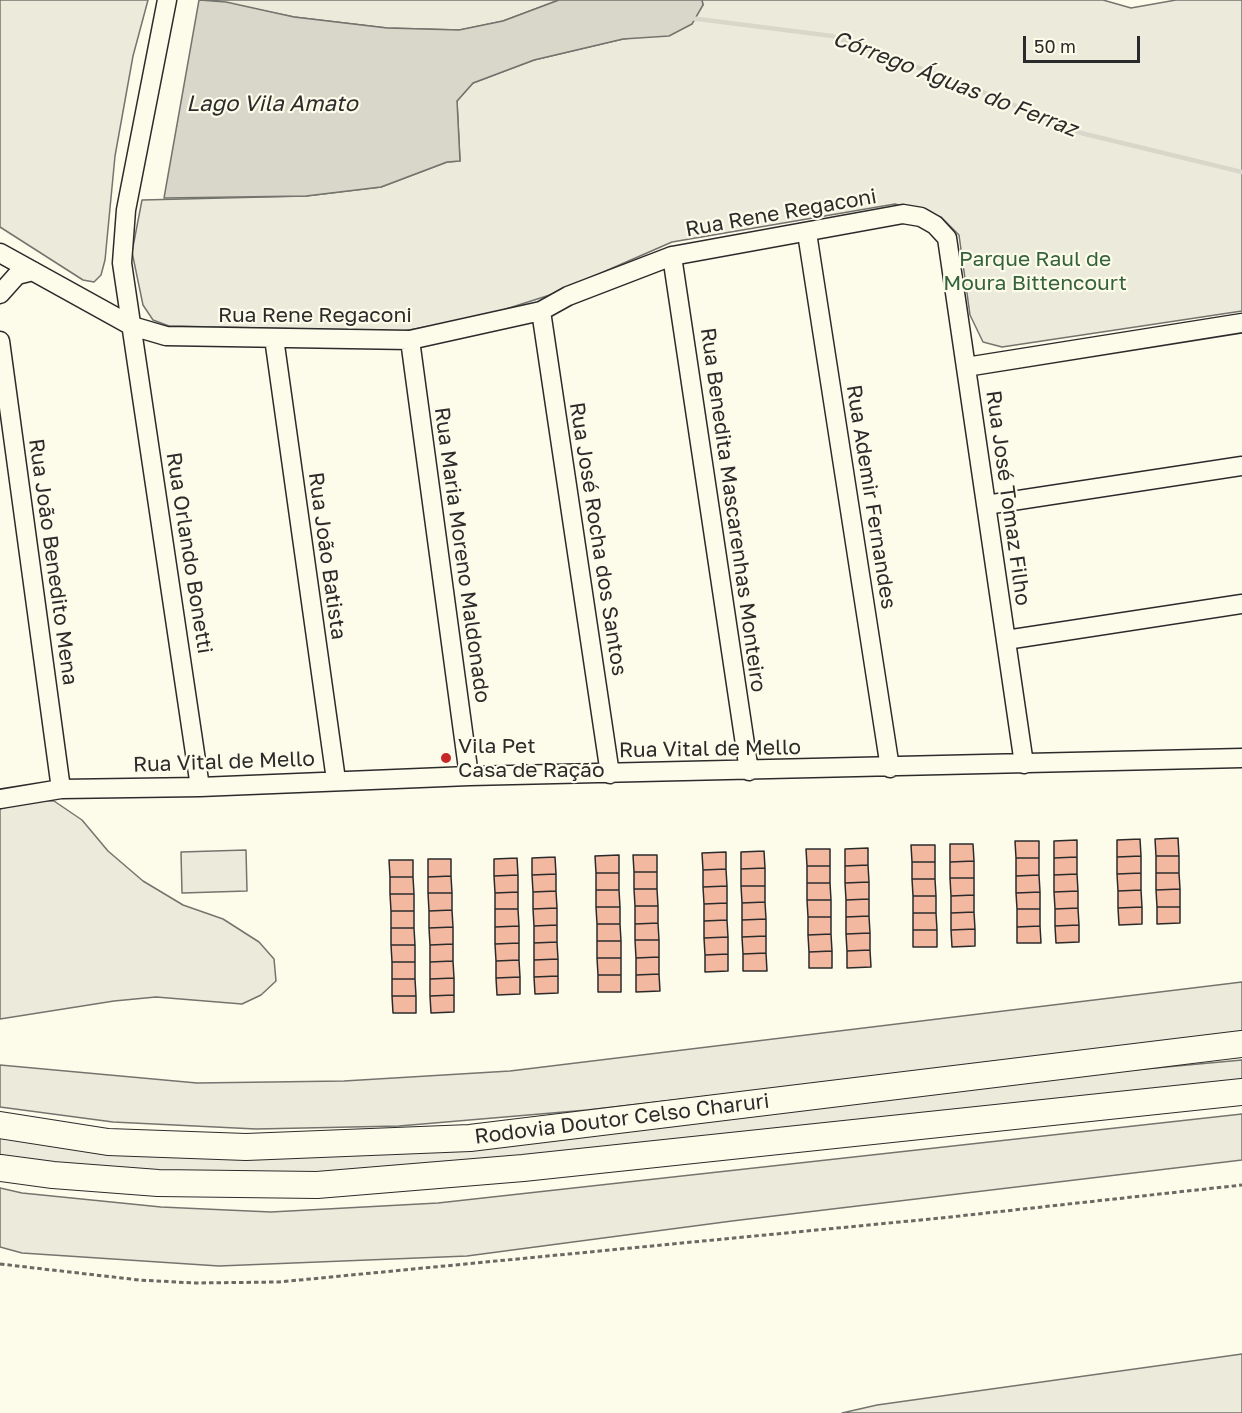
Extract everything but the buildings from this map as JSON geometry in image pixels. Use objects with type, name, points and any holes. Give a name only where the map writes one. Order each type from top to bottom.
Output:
[{"type":"highway","name":"Rodovia Doutor Celso Charuri","points":[[0,1125],[108,1143],[246,1147],[470,1138],[1242,1044]]},
{"type":"highway","name":"Rodovia Doutor Celso Charuri","points":[[0,1168],[53,1175],[158,1183],[317,1185],[535,1167],[1242,1092]]},
{"type":"street","name":"Rua Orlando Bonetti","points":[[167,0],[126,210],[122,263],[200,788]]},
{"type":"street","name":"Rua Rene Regaconi","points":[[0,253],[132,326],[166,336],[410,340],[541,311],[568,296],[672,256],[903,214],[921,217],[934,225],[947,238]]},
{"type":"street","name":"Rua Ademir Fernandes","points":[[807,233],[890,768]]},
{"type":"street","name":"Rua José Tomaz Filho","points":[[947,238],[1024,764]]},
{"type":"street","name":"Rua Benedita Mascarenhas Monteiro","points":[[672,256],[749,771]]},
{"type":"street","points":[[0,294],[17,276],[33,271]]},
{"type":"street","name":"Rua José Rocha dos Santos","points":[[541,311],[610,774]]},
{"type":"street","points":[[966,367],[1242,323]]},
{"type":"street","name":"Rua João Batista","points":[[274,338],[336,780]]},
{"type":"street","name":"Rua Maria Moreno Maldonado","points":[[410,340],[469,776]]},
{"type":"street","name":"Rua João Benedito Mena","points":[[0,341],[61,789]]},
{"type":"street","points":[[986,505],[1242,466]]},
{"type":"street","points":[[1006,640],[1242,604]]},
{"type":"street","name":"Rua Vital de Mello","points":[[0,799],[61,789],[200,788],[336,780],[1242,759]]},
{"type":"path","points":[[0,1264],[139,1280],[194,1283],[279,1282],[894,1223],[1242,1185]]},
{"type":"green space","points":[[0,0],[148,0],[133,56],[115,156],[105,260],[101,275],[94,282],[83,280],[0,227]]},
{"type":"green space","points":[[211,0],[559,0],[503,21],[460,30],[387,28],[294,17]]},
{"type":"green space","name":"Parque Raul de Moura Bittencourt","points":[[702,0],[1103,0],[1131,8],[1176,0],[1242,0],[1242,311],[1002,347],[983,342],[970,315],[959,235],[941,217],[895,204],[672,242],[553,294],[484,316],[404,331],[169,326],[153,320],[143,305],[132,252],[142,200],[306,196],[381,187],[447,162],[460,161],[457,101],[473,83],[534,60],[645,36],[703,5]]},
{"type":"green space","points":[[32,800],[54,801],[82,820],[108,851],[143,881],[183,905],[223,919],[259,942],[274,959],[276,981],[261,995],[242,1004],[156,997],[114,1001],[0,1019],[0,809]]},
{"type":"green space","points":[[246,850],[247,891],[182,893],[181,852]]},
{"type":"green space","points":[[1242,982],[1242,1035],[587,1110],[399,1126],[256,1129],[113,1122],[0,1107],[0,1065],[197,1083],[344,1081],[510,1071]]},
{"type":"green space","points":[[1242,1060],[1242,1081],[481,1161],[280,1175],[73,1168],[0,1155],[0,1135],[201,1156]]},
{"type":"green space","points":[[1242,1114],[1242,1160],[732,1221],[467,1256],[219,1266],[22,1253],[0,1247],[0,1188],[22,1193],[161,1207],[271,1212],[438,1203]]},
{"type":"green space","points":[[1242,1354],[1242,1413],[842,1413],[877,1405]]},
{"type":"water","name":"Lago Vila Amato","points":[[199,0],[226,2],[294,17],[387,28],[459,30],[503,21],[559,0],[702,0],[703,5],[692,24],[669,36],[623,39],[534,60],[473,83],[457,101],[460,161],[447,162],[381,187],[306,196],[164,198]]},
{"type":"waterway","name":"Córrego Águas do Ferraz","points":[[690,18],[832,36],[966,85],[1081,133],[1242,172]]},
{"type":"place","name":"Vila Pet Casa de Ração","points":[[446,758]]}]
